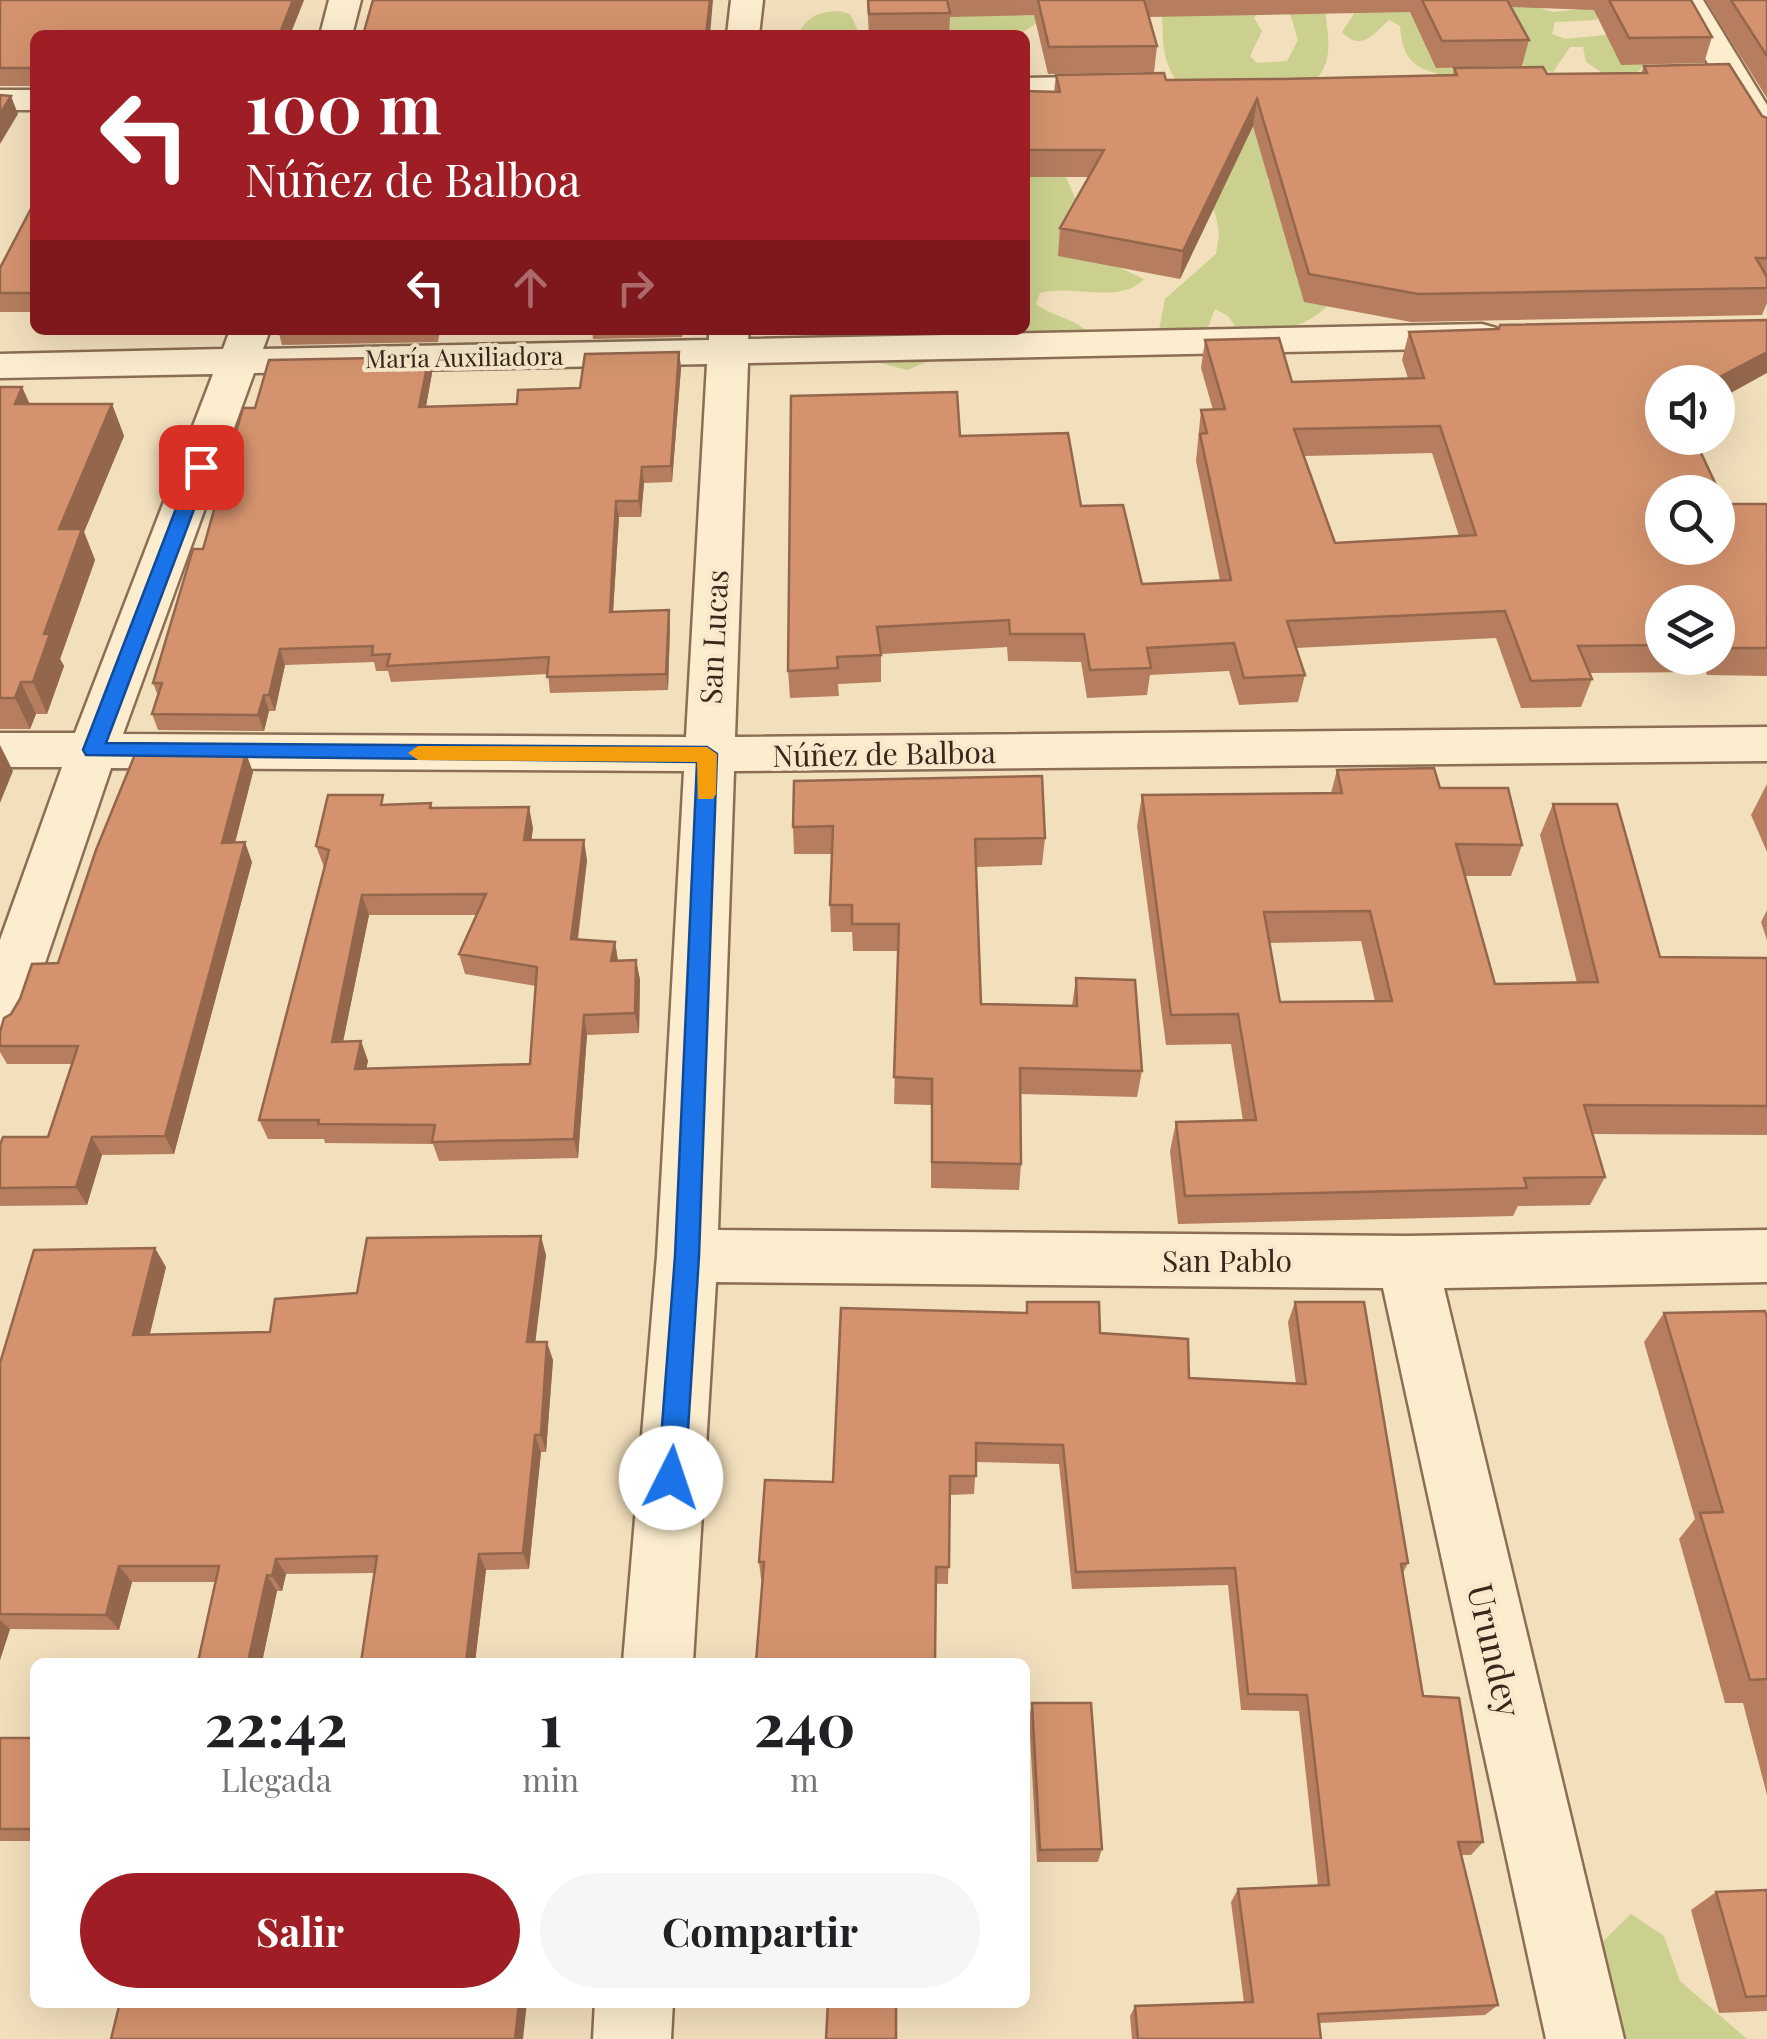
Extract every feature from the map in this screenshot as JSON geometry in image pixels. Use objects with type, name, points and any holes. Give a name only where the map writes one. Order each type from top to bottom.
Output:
[{"type":"street","points":[[337,30],[345,0]]},
{"type":"street","points":[[743,30],[746,0]]},
{"type":"street","points":[[1687,0],[1767,134]]},
{"type":"street","points":[[1691,77],[1767,64]]},
{"type":"street","points":[[1030,88],[1162,86]]},
{"type":"street","points":[[0,100],[30,100]]},
{"type":"street","name":"María Auxiliadora","points":[[0,366],[246,345],[1528,335]]},
{"type":"street","name":"San Lucas","points":[[658,1658],[687,1256],[707,754],[729,340]]},
{"type":"street","points":[[0,1016],[93,750],[246,345]]},
{"type":"street","name":"Núñez de Balboa","points":[[0,750],[707,754],[1767,744]]},
{"type":"street","name":"San Pablo","points":[[687,1256],[1408,1262],[1767,1256]]},
{"type":"street","name":"Urundey","points":[[1408,1262],[1585,2039]]},
{"type":"street","points":[[632,2039],[634,2008]]},
{"type":"green space","points":[[1193,0],[1259,12],[1254,18],[1262,31],[1250,56],[1257,63],[1287,61],[1298,40],[1289,10],[1324,1],[1328,56],[1311,83],[1183,90],[1166,59],[1161,5],[1037,23],[1026,30],[900,30],[914,6]]},
{"type":"green space","points":[[1363,0],[1402,0],[1487,66],[1484,79],[1441,81],[1436,73],[1413,62],[1400,26],[1389,20],[1367,39],[1349,38],[1342,32]]},
{"type":"green space","points":[[1665,0],[1598,14],[1597,20],[1555,22],[1552,34],[1565,39],[1624,33],[1689,63],[1647,64],[1634,75],[1607,76],[1586,62],[1583,47],[1570,47],[1553,72],[1523,67],[1522,59],[1472,9],[1529,5],[1553,12]]},
{"type":"green space","points":[[825,12],[850,14],[858,30],[801,30],[814,16]]},
{"type":"green space","points":[[1264,115],[1268,182],[1278,190],[1332,301],[1311,319],[1275,330],[1235,326],[1228,316],[1215,309],[1204,338],[1196,348],[1183,354],[1157,340],[1165,299],[1216,254],[1219,234],[1216,216],[1196,168]]},
{"type":"green space","points":[[1030,124],[1061,165],[1079,207],[1116,266],[1144,279],[1122,291],[1040,293],[1036,304],[1086,331],[1079,340],[951,352],[907,370],[874,361],[853,344],[853,335],[1030,335]]},
{"type":"green space","points":[[1631,1914],[1664,1936],[1680,1981],[1747,2039],[1607,2039],[1593,1951]]},
{"type":"building","points":[[0,0],[293,0],[281,30],[30,30],[30,69],[0,68]]},
{"type":"building","points":[[373,0],[710,0],[707,30],[364,30]]},
{"type":"building","points":[[868,0],[947,0],[950,13],[869,14]]},
{"type":"building","points":[[1038,0],[1144,0],[1157,46],[1049,47]]},
{"type":"building","points":[[1422,0],[1507,0],[1529,40],[1442,41]]},
{"type":"building","points":[[1609,0],[1691,0],[1712,37],[1629,38]]},
{"type":"building","points":[[1731,0],[1767,0],[1767,56]]},
{"type":"building","points":[[1729,64],[1767,118],[1767,258],[1756,258],[1767,277],[1767,288],[1418,294],[1309,274],[1257,99],[1183,251],[1060,228],[1104,150],[1030,150],[1030,91],[1060,92],[1056,75],[1164,73],[1166,80],[1283,79],[1457,75],[1454,68],[1543,67],[1547,74],[1647,73],[1644,66]]},
{"type":"building","points":[[0,95],[11,96],[0,114]]},
{"type":"building","points":[[30,211],[30,293],[0,293],[0,268]]},
{"type":"building","points":[[1767,320],[1767,352],[1735,369],[1735,365],[1645,365],[1645,455],[1702,455],[1711,475],[1645,475],[1645,565],[1735,565],[1735,504],[1767,504],[1767,648],[1735,648],[1735,585],[1645,585],[1645,645],[1578,646],[1592,679],[1531,681],[1505,611],[1287,621],[1305,675],[1244,678],[1234,643],[1147,648],[1151,668],[1090,670],[1084,634],[1010,634],[1009,620],[877,627],[881,655],[837,657],[838,668],[788,671],[791,396],[957,392],[960,436],[1068,433],[1081,506],[1123,505],[1142,584],[1231,580],[1200,434],[1207,433],[1201,410],[1225,409],[1205,340],[1279,338],[1292,382],[1424,378],[1409,332],[1499,329],[1500,325]],"holes":[[[1440,426],[1476,535],[1335,543],[1294,429]]]},
{"type":"building","points":[[679,352],[671,466],[642,467],[639,501],[616,501],[610,612],[669,610],[666,674],[547,677],[549,657],[387,666],[390,654],[372,655],[373,646],[280,649],[269,695],[264,695],[258,715],[152,714],[162,683],[153,683],[193,549],[203,549],[243,408],[255,408],[269,360],[429,357],[419,407],[517,404],[518,390],[580,388],[585,354]]},
{"type":"building","points":[[0,387],[22,387],[15,404],[112,404],[59,529],[82,529],[44,634],[50,634],[33,682],[21,682],[15,698],[0,698]]},
{"type":"building","points":[[136,752],[246,753],[222,843],[245,842],[165,1136],[92,1137],[76,1187],[0,1188],[3,1137],[48,1137],[78,1046],[0,1046],[4,1018],[20,999],[32,964],[58,963],[96,850]]},
{"type":"building","points":[[1434,768],[1440,788],[1508,788],[1522,845],[1456,844],[1495,984],[1598,982],[1553,804],[1617,804],[1660,957],[1767,958],[1767,1106],[1584,1105],[1605,1177],[1524,1178],[1527,1188],[1185,1196],[1176,1122],[1256,1120],[1238,1014],[1171,1015],[1142,795],[1342,793],[1337,770]],"holes":[[[1370,911],[1392,1001],[1280,1002],[1264,912]]]},
{"type":"building","points":[[1042,776],[1045,838],[975,839],[981,1004],[1077,1006],[1076,978],[1135,980],[1142,1071],[1020,1068],[1021,1164],[932,1162],[932,1079],[894,1077],[899,924],[852,924],[852,905],[830,905],[833,826],[793,827],[794,781]]},
{"type":"building","points":[[328,795],[383,795],[381,805],[431,803],[430,808],[529,807],[524,840],[584,840],[571,939],[615,942],[611,961],[636,960],[635,1013],[584,1015],[574,1139],[432,1142],[435,1125],[259,1120],[329,850],[316,846]],"holes":[[[486,894],[459,954],[537,967],[530,1064],[355,1069],[361,1041],[332,1042],[362,895]]]},
{"type":"building","points":[[541,1236],[527,1342],[547,1342],[541,1435],[535,1435],[523,1553],[479,1554],[466,1658],[362,1658],[377,1556],[276,1559],[272,1576],[267,1575],[249,1658],[199,1658],[219,1566],[119,1566],[106,1615],[0,1614],[0,1363],[34,1250],[155,1248],[133,1335],[270,1332],[275,1299],[357,1293],[367,1238]]},
{"type":"building","points":[[1027,1302],[1099,1302],[1100,1333],[1188,1339],[1189,1378],[1306,1384],[1295,1302],[1364,1302],[1408,1563],[1401,1564],[1423,1696],[1459,1698],[1483,1842],[1458,1842],[1498,2005],[1318,2014],[1321,2039],[1138,2039],[1135,2006],[1253,2002],[1238,1889],[1329,1885],[1307,1695],[1248,1694],[1235,1568],[1076,1572],[1063,1445],[976,1443],[976,1476],[950,1476],[949,1567],[936,1567],[935,1658],[756,1658],[765,1480],[833,1482],[841,1308],[1027,1313]]},
{"type":"building","points":[[1765,1311],[1767,1679],[1750,1680],[1700,1513],[1723,1512],[1664,1313]]},
{"type":"building","points":[[1032,1703],[1091,1703],[1102,1849],[1040,1850]]},
{"type":"building","points":[[0,1738],[30,1738],[30,1829],[0,1829]]},
{"type":"building","points":[[1767,1890],[1767,1996],[1746,1997],[1716,1892]]},
{"type":"building","points":[[119,2008],[518,2008],[515,2039],[111,2039]]},
{"type":"building","points":[[828,2008],[896,2008],[896,2039],[826,2039]]},
{"type":"slow traffic","points":[[418,753],[707,754],[705,794]]},
{"type":"route","points":[[201,467],[93,750],[707,754],[687,1256],[671,1478]]}]
